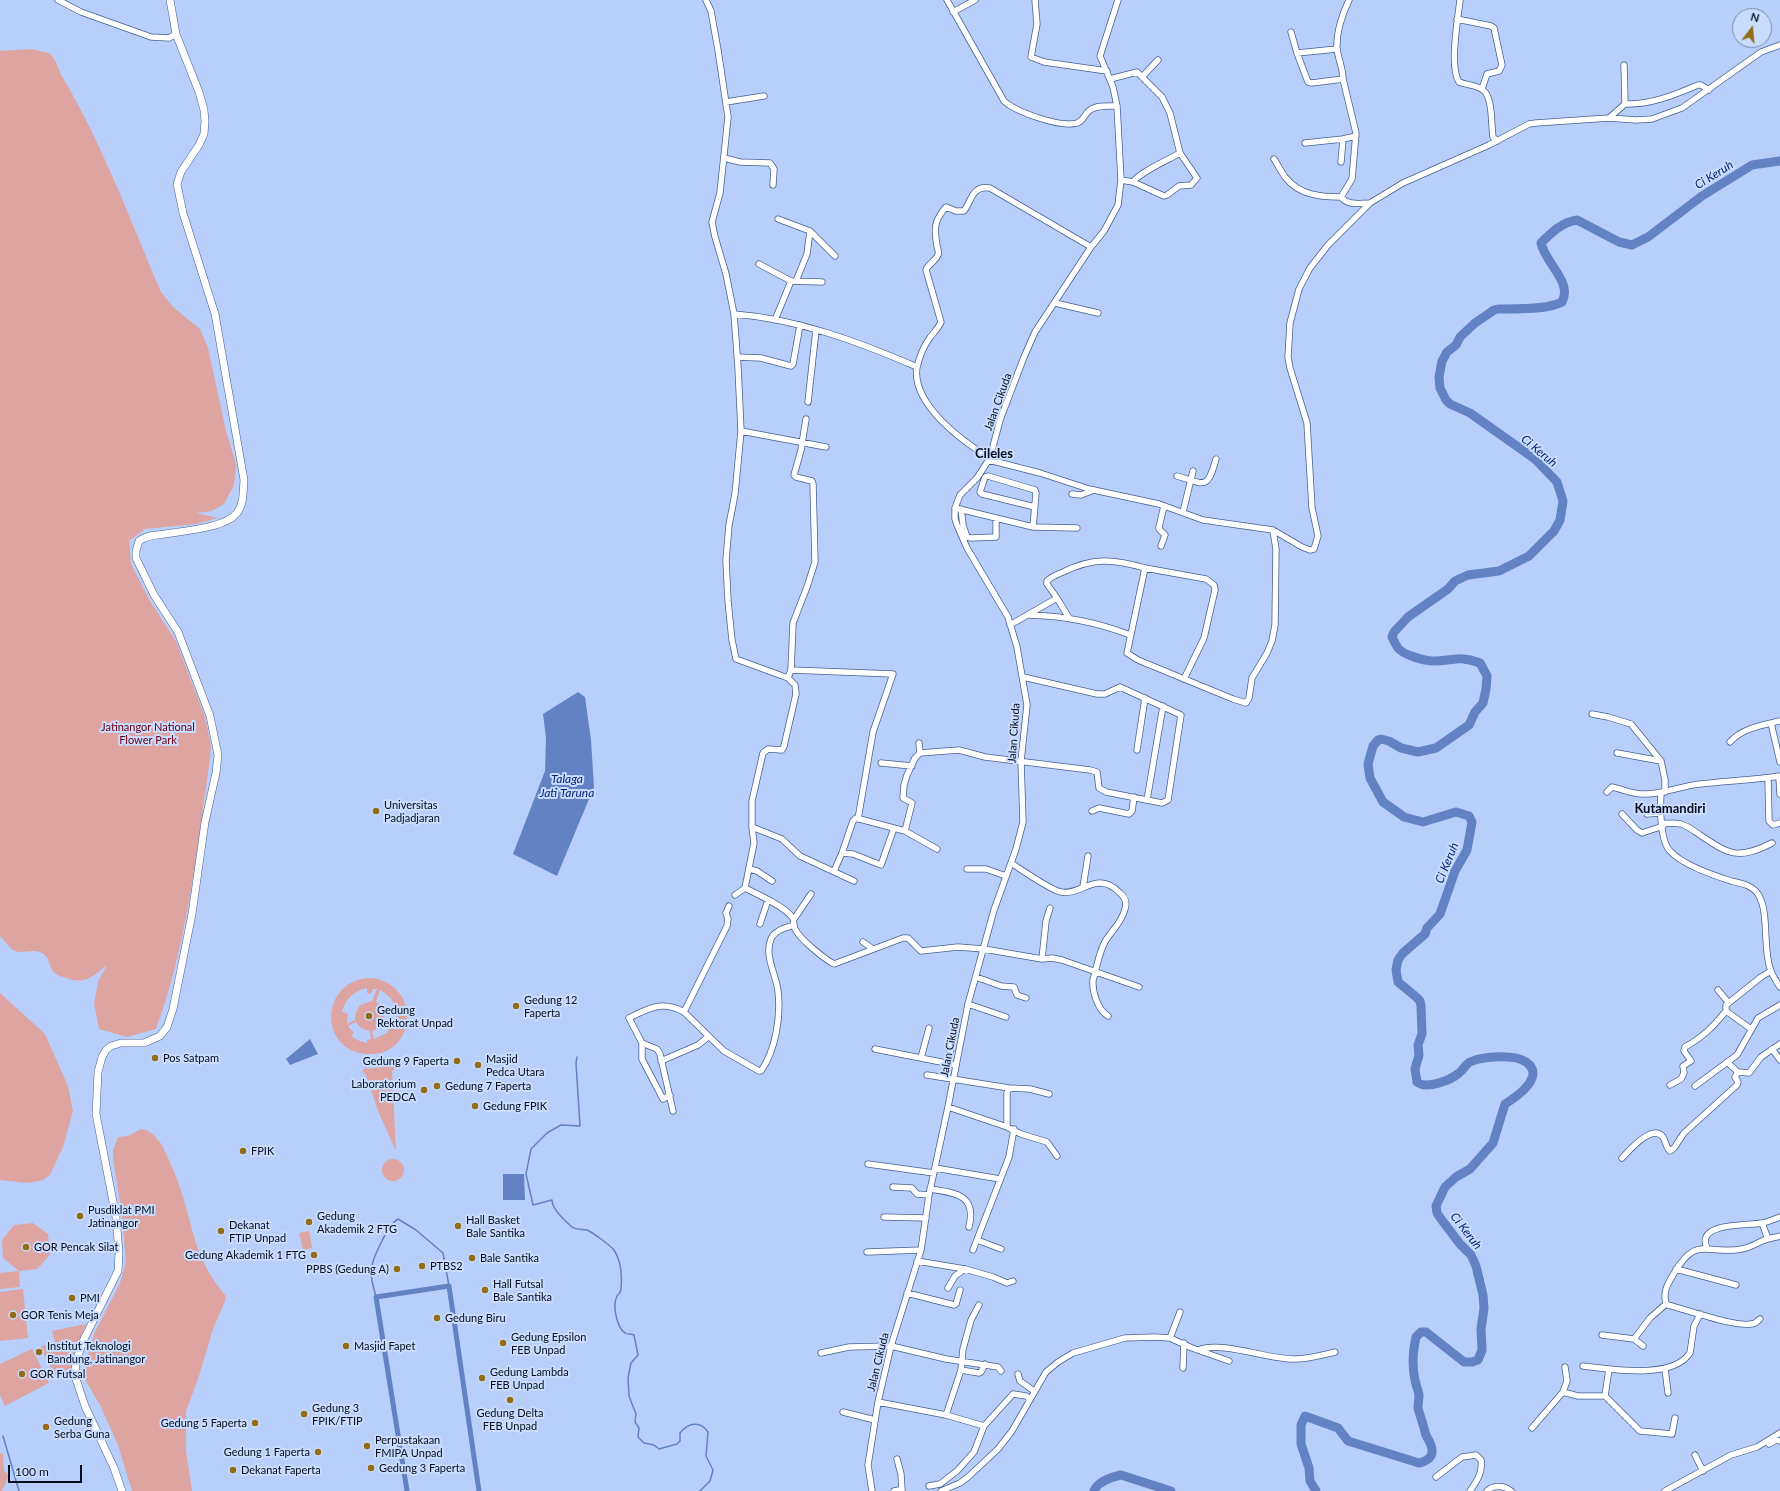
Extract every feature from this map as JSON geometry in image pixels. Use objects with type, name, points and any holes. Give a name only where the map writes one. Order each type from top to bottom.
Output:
[{"type":"main road","points":[[122,1491],[114,1468],[85,1406],[75,1376],[76,1361],[84,1339],[118,1271],[120,1253],[116,1217],[96,1114],[98,1072],[102,1057],[106,1050],[111,1046],[121,1043],[144,1043],[160,1036],[167,1027],[173,1009],[192,914],[205,822],[216,774],[218,755],[210,716],[178,632],[154,595],[136,558],[136,551],[139,541],[150,535],[196,530],[214,525],[233,517],[242,505],[244,480],[215,314],[183,213],[177,184],[181,172],[199,145],[204,134],[205,121],[204,110],[199,92],[176,34],[170,0]]},
{"type":"street","points":[[58,0],[81,12],[151,37],[169,38],[176,34]]},
{"type":"street","points":[[706,0],[711,11],[728,117],[720,193],[713,217],[712,228],[726,274],[734,314],[741,431],[735,494],[726,560],[732,640],[736,659],[788,678],[795,685],[796,694],[786,740],[782,750],[768,749],[763,753],[752,801],[752,827],[754,843],[750,869],[745,888],[735,895]]},
{"type":"street","points":[[947,0],[1004,101],[1010,106],[1042,118],[1064,124],[1076,124],[1082,120],[1088,111],[1094,108],[1117,106]]},
{"type":"street","points":[[953,12],[975,0]]},
{"type":"street","points":[[1035,0],[1037,24],[1032,57],[1044,62],[1107,72]]},
{"type":"street","name":"Jalan Cikuda","points":[[872,1491],[868,1465],[878,1402],[891,1346],[921,1250],[930,1189],[968,1004],[994,910],[1011,863],[1023,822],[1021,761],[1027,705],[1023,677],[1006,614],[967,548],[956,522],[960,495],[977,478],[990,459],[1000,420],[1024,356],[1035,332],[1091,247],[1104,231],[1116,209],[1120,197],[1121,180],[1117,106],[1110,80],[1100,56],[1118,0]]},
{"type":"street","points":[[1341,197],[1352,179],[1356,136],[1343,79],[1343,70],[1337,49],[1338,30],[1349,0]]},
{"type":"street","points":[[1460,0],[1456,28],[1455,64],[1457,78],[1465,85],[1482,89],[1488,97],[1493,137],[1497,140]]},
{"type":"street","points":[[1457,19],[1491,26],[1494,28],[1502,65],[1499,71],[1487,74],[1482,89]]},
{"type":"street","points":[[1291,32],[1296,53],[1310,83],[1343,79]]},
{"type":"street","points":[[1091,247],[990,188],[981,188],[973,193],[964,211],[956,212],[946,207],[940,214],[934,228],[938,255],[926,270],[941,322],[929,339],[917,367],[920,390],[927,405],[941,420],[969,444],[990,459],[1094,490],[1164,506],[1203,520],[1274,530],[1302,547],[1310,550],[1316,546],[1318,536],[1311,494],[1307,423],[1288,358],[1290,323],[1299,289],[1310,268],[1328,245],[1370,203],[1403,183],[1428,171],[1454,162],[1497,140],[1536,123],[1609,118],[1636,120],[1652,119],[1682,108],[1761,52],[1780,45]]},
{"type":"street","points":[[1296,53],[1337,49]]},
{"type":"street","points":[[1142,77],[1158,60]]},
{"type":"street","points":[[1624,64],[1625,104]]},
{"type":"street","points":[[1110,80],[1137,72],[1162,97],[1170,113],[1180,153],[1197,178],[1191,185],[1179,186],[1164,196],[1133,182],[1121,180]]},
{"type":"street","points":[[1609,118],[1625,104],[1661,100],[1698,85],[1702,85],[1709,90]]},
{"type":"street","points":[[726,102],[764,96]]},
{"type":"street","points":[[1305,144],[1356,136]]},
{"type":"street","points":[[1342,162],[1343,139]]},
{"type":"street","points":[[1133,182],[1140,173],[1156,167],[1180,153]]},
{"type":"street","points":[[724,158],[740,162],[770,163],[774,168],[773,185]]},
{"type":"street","points":[[1274,159],[1286,178],[1299,188],[1314,196],[1341,197],[1346,202],[1370,203]]},
{"type":"street","points":[[778,218],[810,231],[834,256]]},
{"type":"street","points":[[775,320],[807,254],[810,231]]},
{"type":"street","points":[[759,264],[794,281],[822,282]]},
{"type":"street","points":[[1055,303],[1098,313]]},
{"type":"street","points":[[734,314],[800,325],[874,349],[917,367]]},
{"type":"street","points":[[737,357],[761,358],[791,366],[793,364],[800,325]]},
{"type":"street","points":[[808,402],[816,330]]},
{"type":"street","points":[[788,678],[791,670],[793,623],[808,587],[815,562],[813,484],[812,481],[796,477],[794,474],[802,443],[806,419]]},
{"type":"street","points":[[741,431],[826,447]]},
{"type":"street","points":[[1177,476],[1200,484],[1209,480],[1216,459]]},
{"type":"street","points":[[1183,512],[1193,471]]},
{"type":"street","points":[[1033,527],[1035,507],[1036,493],[1035,490],[988,476],[985,477],[980,492],[982,494],[1035,507]]},
{"type":"street","points":[[1072,494],[1081,495],[1094,490]]},
{"type":"street","points":[[1161,546],[1165,535],[1159,527],[1164,506]]},
{"type":"street","points":[[958,508],[965,533],[971,538],[996,537],[996,518]]},
{"type":"street","points":[[958,508],[1033,527],[1077,528]]},
{"type":"street","points":[[1145,568],[1127,651],[1129,656],[1242,703],[1248,701],[1252,678],[1267,653],[1275,625],[1277,598],[1275,585],[1276,549],[1274,530]]},
{"type":"street","points":[[1069,618],[1047,584],[1047,581],[1078,564],[1107,560],[1120,561],[1145,568],[1206,579],[1214,585],[1215,590],[1204,638],[1184,679]]},
{"type":"street","points":[[1010,625],[1057,598]]},
{"type":"street","points":[[1029,615],[1069,618],[1104,625],[1130,635]]},
{"type":"street","points":[[791,670],[893,674],[873,732],[858,819]]},
{"type":"street","points":[[905,831],[909,822],[912,803],[903,798],[905,780],[915,758],[920,753],[955,750],[985,757],[1095,771],[1098,775],[1099,788],[1102,790],[1162,803],[1168,799],[1181,718],[1178,713],[1120,688],[1105,694],[1097,694],[1023,677]]},
{"type":"street","points":[[1137,750],[1145,698]]},
{"type":"street","points":[[1147,800],[1163,706]]},
{"type":"street","points":[[1592,714],[1608,716],[1631,724],[1661,761],[1665,780],[1659,813],[1666,844],[1670,850],[1683,861],[1719,877],[1749,886],[1758,893],[1763,910],[1766,943],[1771,971],[1780,987]]},
{"type":"street","points":[[1730,742],[1734,737],[1753,728],[1780,721]]},
{"type":"street","points":[[1772,723],[1780,762]]},
{"type":"street","points":[[919,743],[920,753]]},
{"type":"street","points":[[1617,753],[1661,761]]},
{"type":"street","points":[[881,763],[912,766]]},
{"type":"street","points":[[1607,792],[1612,787],[1640,794],[1663,793],[1678,787],[1780,776],[1780,794]]},
{"type":"street","points":[[1768,778],[1769,821],[1773,825],[1780,823]]},
{"type":"street","points":[[1092,811],[1099,808],[1129,814],[1132,811],[1134,797]]},
{"type":"street","points":[[1647,814],[1659,813]]},
{"type":"street","points":[[1622,814],[1637,830],[1642,833],[1662,825],[1682,824],[1724,851],[1733,854],[1757,851],[1772,844]]},
{"type":"street","points":[[834,872],[853,821],[856,818],[905,831],[937,849]]},
{"type":"street","points":[[752,827],[782,839],[800,856],[854,881]]},
{"type":"street","points":[[842,853],[854,854],[881,865],[894,828]]},
{"type":"street","points":[[1083,887],[1088,856]]},
{"type":"street","points":[[1011,863],[1060,892],[1066,892],[1098,883],[1114,887],[1125,898],[1126,905],[1120,922],[1106,940],[1093,984],[1100,1010],[1108,1016]]},
{"type":"street","points":[[750,869],[758,871],[772,881]]},
{"type":"street","points":[[967,869],[986,869],[1006,876]]},
{"type":"street","points":[[745,888],[768,900],[790,915],[794,922],[795,929],[805,941],[834,964],[904,938],[908,938],[921,951],[958,947],[984,949],[1042,959],[1052,958],[1096,971],[1139,987]]},
{"type":"street","points":[[670,1095],[663,1099],[642,1059],[642,1043],[629,1018],[650,1008],[667,1005],[684,1012],[724,1052],[759,1071],[762,1070],[775,1040],[778,1021],[778,991],[770,961],[770,943],[772,937],[778,930],[794,922],[810,894]]},
{"type":"street","points":[[760,924],[768,900]]},
{"type":"street","points":[[684,1012],[727,926],[728,919],[726,913],[730,906]]},
{"type":"street","points":[[1042,959],[1046,921],[1050,908]]},
{"type":"street","points":[[863,942],[873,949]]},
{"type":"street","points":[[1670,1085],[1681,1079],[1684,1073],[1683,1066],[1690,1061],[1684,1051],[1685,1047],[1698,1041],[1712,1028],[1726,1011],[1726,1005],[1728,1002],[1771,971]]},
{"type":"street","points":[[976,977],[1001,986],[1014,987],[1017,995],[1026,998]]},
{"type":"street","points":[[1718,990],[1728,1002]]},
{"type":"street","points":[[968,1004],[1006,1018]]},
{"type":"street","points":[[1695,1086],[1737,1055],[1758,1018],[1780,1004]]},
{"type":"street","points":[[1726,1011],[1751,1029]]},
{"type":"street","points":[[921,1058],[929,1028]]},
{"type":"street","points":[[661,1061],[698,1045],[708,1037]]},
{"type":"street","points":[[948,1063],[953,1038]]},
{"type":"street","points":[[642,1043],[657,1049],[673,1111]]},
{"type":"street","points":[[1727,1062],[1738,1072],[1749,1073],[1761,1057],[1780,1044]]},
{"type":"street","points":[[875,1049],[956,1065]]},
{"type":"street","points":[[1772,1049],[1780,1060]]},
{"type":"street","points":[[1622,1158],[1638,1141],[1649,1134],[1658,1134],[1662,1136],[1670,1151],[1674,1148],[1684,1133],[1737,1085],[1738,1082],[1735,1077],[1738,1072]]},
{"type":"street","points":[[927,1075],[1009,1088],[1030,1089],[1049,1094]]},
{"type":"street","points":[[1007,1127],[1007,1093],[1009,1088]]},
{"type":"street","points":[[948,1107],[1014,1129],[1021,1134],[1047,1142],[1057,1156]]},
{"type":"street","points":[[973,1250],[1009,1157],[1014,1129]]},
{"type":"street","points":[[868,1164],[934,1170],[1000,1179]]},
{"type":"street","points":[[893,1187],[912,1188],[917,1194],[929,1195]]},
{"type":"street","points":[[930,1189],[953,1192],[964,1199],[970,1206],[972,1216],[969,1226]]},
{"type":"street","points":[[884,1216],[926,1218]]},
{"type":"street","points":[[1707,1248],[1705,1243],[1706,1236],[1711,1230],[1762,1223],[1780,1217]]},
{"type":"street","points":[[1762,1223],[1768,1239]]},
{"type":"street","points":[[1666,1304],[1664,1293],[1676,1269],[1682,1260],[1691,1252],[1707,1248],[1740,1249],[1780,1236]]},
{"type":"street","points":[[977,1240],[1001,1249]]},
{"type":"street","points":[[867,1252],[921,1250]]},
{"type":"street","points":[[917,1261],[965,1269],[993,1277],[1007,1283],[1013,1281]]},
{"type":"street","points":[[948,1288],[955,1276],[965,1269]]},
{"type":"street","points":[[1676,1269],[1736,1285]]},
{"type":"street","points":[[907,1293],[954,1306],[960,1290]]},
{"type":"street","points":[[1666,1304],[1700,1314],[1746,1324],[1755,1323],[1760,1319]]},
{"type":"street","points":[[1634,1339],[1650,1318],[1666,1304]]},
{"type":"street","points":[[946,1415],[961,1370],[971,1320],[979,1305]]},
{"type":"street","points":[[1170,1338],[1180,1312]]},
{"type":"street","points":[[1583,1366],[1639,1371],[1665,1368],[1682,1362],[1690,1353],[1694,1326],[1700,1314]]},
{"type":"street","points":[[1602,1336],[1634,1339],[1643,1346]]},
{"type":"street","points":[[941,1491],[960,1483],[998,1449],[1012,1431],[1046,1372],[1058,1362],[1074,1353],[1124,1338],[1170,1338],[1198,1350],[1229,1360]]},
{"type":"street","points":[[1183,1368],[1184,1343]]},
{"type":"street","points":[[821,1353],[849,1347],[891,1346],[946,1359],[985,1364],[998,1367],[1001,1370]]},
{"type":"street","points":[[1198,1350],[1208,1346],[1296,1360],[1335,1352]]},
{"type":"street","points":[[961,1370],[979,1373],[985,1364]]},
{"type":"street","points":[[1532,1428],[1563,1392],[1567,1380],[1565,1367]]},
{"type":"street","points":[[1665,1368],[1668,1393]]},
{"type":"street","points":[[1605,1396],[1609,1369]]},
{"type":"street","points":[[1018,1374],[1020,1381],[1034,1391]]},
{"type":"street","points":[[1563,1392],[1578,1396],[1605,1396],[1640,1431],[1672,1434],[1675,1418]]},
{"type":"street","points":[[929,1486],[940,1484],[957,1471],[974,1452],[984,1426],[1013,1394],[1030,1398]]},
{"type":"street","points":[[878,1402],[946,1415],[984,1426]]},
{"type":"street","points":[[843,1412],[875,1420]]},
{"type":"street","points":[[1757,1447],[1780,1433]]},
{"type":"street","points":[[1665,1491],[1731,1455],[1776,1440],[1780,1441]]},
{"type":"street","points":[[1436,1477],[1462,1457],[1476,1455],[1481,1460],[1482,1468],[1480,1475],[1470,1491]]},
{"type":"street","points":[[1695,1455],[1703,1471]]},
{"type":"street","points":[[897,1459],[901,1474],[898,1491]]},
{"type":"street","points":[[1487,1491],[1498,1487],[1506,1487],[1510,1491]]},
{"type":"green space","name":"Jatinangor National Flower Park","points":[[32,49],[50,54],[56,62],[61,75],[91,130],[103,156],[161,292],[173,307],[200,329],[208,348],[226,431],[236,464],[234,485],[224,504],[212,511],[196,513],[218,518],[196,524],[145,529],[129,541],[131,564],[150,601],[176,641],[205,717],[211,746],[200,833],[189,899],[176,965],[167,997],[156,1029],[127,1037],[99,1029],[94,1003],[98,982],[107,965],[98,973],[89,978],[84,980],[73,980],[57,975],[51,969],[48,959],[42,953],[35,951],[15,951],[0,936],[0,51]]},
{"type":"green space","name":"Gedung Rektorat Unpad","points":[[373,978],[389,984],[400,994],[406,1007],[407,1020],[404,1034],[396,1045],[383,1052],[367,1054],[351,1050],[339,1041],[333,1028],[331,1014],[335,1001],[343,989],[355,981]],"holes":[[[367,988],[367,993],[371,994],[373,989],[377,989],[372,1001],[360,1005],[356,1012],[355,1020],[347,1024],[348,1014],[342,1012],[345,1003],[354,993]],[[380,990],[389,996],[395,1005],[397,1015],[395,1026],[390,1025],[387,1033],[374,1039],[372,1031],[381,1026],[384,1018],[383,1010],[376,1002]],[[356,1022],[361,1028],[370,1031],[371,1039],[367,1040],[367,1043],[357,1040],[351,1036],[354,1033],[348,1026]]]},
{"type":"green space","points":[[0,993],[45,1034],[68,1086],[73,1111],[63,1147],[50,1175],[43,1180],[29,1183],[0,1180]]},
{"type":"green space","points":[[390,1063],[395,1064],[396,1067],[392,1071],[396,1151],[378,1111],[366,1075],[362,1071],[366,1067],[367,1069],[390,1066]]},
{"type":"green space","points":[[141,1129],[151,1133],[162,1145],[179,1184],[198,1249],[208,1271],[225,1295],[225,1301],[213,1329],[198,1379],[186,1411],[186,1451],[192,1491],[132,1491],[118,1445],[100,1405],[86,1381],[85,1375],[94,1334],[120,1283],[126,1261],[122,1215],[113,1150],[118,1137],[128,1136]]},
{"type":"green space","points":[[393,1159],[401,1162],[404,1170],[401,1178],[393,1181],[385,1178],[382,1170],[385,1162]]},
{"type":"green space","name":"GOR Pencak Silat","points":[[33,1223],[48,1234],[50,1255],[37,1269],[19,1271],[3,1258],[2,1240],[14,1225]]},
{"type":"green space","points":[[309,1231],[312,1248],[303,1250],[299,1233]]},
{"type":"green space","points":[[19,1271],[20,1287],[0,1289],[0,1273]]},
{"type":"green space","name":"GOR Tenis Meja","points":[[23,1289],[28,1338],[0,1341],[0,1292]]},
{"type":"green space","points":[[86,1324],[73,1359],[72,1371],[56,1377],[40,1347],[55,1342],[52,1331]]},
{"type":"green space","name":"GOR Futsal","points":[[32,1349],[49,1383],[5,1406],[0,1395],[0,1364]]},
{"type":"green space","points":[[0,1453],[3,1454],[4,1471],[9,1475],[2,1491],[0,1491]]},
{"type":"water","name":"Talaga Jati Taruna","points":[[578,692],[585,697],[591,740],[594,787],[557,876],[513,854],[545,771],[546,738],[543,714]]},
{"type":"water","points":[[310,1039],[318,1054],[290,1065],[286,1059]]},
{"type":"water","points":[[503,1174],[524,1174],[525,1200],[503,1200]]},
{"type":"waterway","name":"Ci Keruh","points":[[1316,1491],[1310,1481],[1309,1468],[1301,1444],[1301,1425],[1305,1416],[1338,1428],[1348,1441],[1419,1463],[1426,1461],[1431,1456],[1431,1446],[1418,1408],[1419,1395],[1413,1364],[1416,1337],[1421,1332],[1426,1332],[1464,1362],[1478,1360],[1482,1350],[1481,1329],[1484,1308],[1483,1295],[1476,1266],[1471,1255],[1460,1244],[1441,1219],[1437,1213],[1436,1206],[1445,1187],[1456,1177],[1470,1169],[1493,1143],[1505,1104],[1523,1091],[1532,1079],[1533,1073],[1531,1067],[1521,1059],[1491,1057],[1470,1062],[1455,1076],[1445,1081],[1432,1085],[1417,1082],[1415,1069],[1419,1055],[1418,1045],[1422,1034],[1421,1006],[1420,1001],[1398,982],[1396,970],[1398,960],[1403,953],[1425,934],[1427,928],[1440,914],[1455,871],[1467,850],[1472,822],[1469,816],[1456,812],[1423,822],[1404,817],[1383,802],[1370,778],[1368,764],[1373,746],[1378,740],[1381,739],[1389,741],[1401,748],[1418,752],[1436,748],[1469,725],[1475,712],[1483,703],[1486,689],[1487,676],[1480,663],[1467,659],[1433,661],[1414,657],[1404,653],[1398,648],[1392,637],[1394,632],[1408,617],[1448,589],[1455,581],[1468,575],[1499,571],[1529,556],[1554,531],[1560,520],[1563,501],[1557,482],[1535,459],[1470,413],[1450,404],[1446,400],[1440,388],[1439,377],[1442,361],[1447,352],[1456,345],[1460,337],[1475,323],[1494,310],[1540,308],[1556,305],[1562,302],[1564,287],[1541,243],[1566,223],[1577,220],[1619,242],[1632,245],[1648,237],[1702,196],[1752,165],[1780,161]]},
{"type":"waterway","points":[[577,1057],[576,1063],[580,1126],[561,1125],[547,1133],[531,1149],[526,1174],[533,1205],[552,1200],[556,1211],[572,1227],[575,1229],[589,1231],[614,1250],[620,1264],[621,1279],[621,1291],[617,1296],[615,1305],[616,1316],[622,1330],[626,1334],[634,1335],[638,1355],[631,1363],[628,1378],[629,1396],[636,1414],[635,1422],[639,1428],[638,1437],[644,1443],[654,1445],[659,1449],[677,1444],[680,1441],[680,1433],[690,1425],[698,1424],[705,1428],[708,1432],[706,1456],[713,1470],[710,1481],[700,1491]]},
{"type":"waterway","points":[[376,1297],[371,1272],[372,1267],[385,1235],[398,1219],[416,1230],[443,1253],[449,1286]]},
{"type":"waterway","points":[[407,1491],[376,1297],[449,1286],[479,1491]]},
{"type":"waterway","points":[[3,1436],[19,1491]]},
{"type":"waterway","name":"Ci Keruh","points":[[1094,1491],[1102,1482],[1121,1475],[1171,1491]]},
{"type":"place","name":"Universitas Padjadjaran","points":[[376,811]]},
{"type":"place","name":"Gedung 12 Faperta","points":[[516,1006]]},
{"type":"place","name":"Gedung Rektorat Unpad","points":[[369,1016]]},
{"type":"place","name":"Pos Satpam","points":[[155,1058]]},
{"type":"place","name":"Gedung 9 Faperta","points":[[457,1061]]},
{"type":"place","name":"Masjid Pedca Utara","points":[[478,1065]]},
{"type":"place","name":"Gedung 7 Faperta","points":[[437,1086]]},
{"type":"place","name":"Laboratorium PEDCA","points":[[424,1090]]},
{"type":"place","name":"Gedung FPIK","points":[[475,1106]]},
{"type":"place","name":"FPIK","points":[[243,1151]]},
{"type":"place","name":"Pusdiklat PMI Jatinangor","points":[[80,1216]]},
{"type":"place","name":"Gedung Akademik 2 FTG","points":[[309,1222]]},
{"type":"place","name":"Hall Basket Bale Santika","points":[[458,1226]]},
{"type":"place","name":"Dekanat FTIP Unpad","points":[[221,1231]]},
{"type":"place","name":"GOR Pencak Silat","points":[[26,1247]]},
{"type":"place","name":"Gedung Akademik 1 FTG","points":[[314,1255]]},
{"type":"place","name":"Bale Santika","points":[[472,1258]]},
{"type":"place","name":"PTBS2","points":[[422,1266]]},
{"type":"place","name":"PPBS (Gedung A)","points":[[397,1269]]},
{"type":"place","name":"Hall Futsal Bale Santika","points":[[485,1290]]},
{"type":"place","name":"PMI","points":[[72,1298]]},
{"type":"place","name":"GOR Tenis Meja","points":[[13,1315]]},
{"type":"place","name":"Gedung Biru","points":[[437,1318]]},
{"type":"place","name":"Gedung Epsilon FEB Unpad","points":[[503,1343]]},
{"type":"place","name":"Masjid Fapet","points":[[346,1346]]},
{"type":"place","name":"Institut Teknologi Bandung, Jatinangor","points":[[39,1352]]},
{"type":"place","name":"GOR Futsal","points":[[22,1374]]},
{"type":"place","name":"Gedung Lambda FEB Unpad","points":[[482,1378]]},
{"type":"place","name":"Gedung Delta FEB Unpad","points":[[510,1400]]},
{"type":"place","name":"Gedung 3 FPIK/FTIP","points":[[304,1414]]},
{"type":"place","name":"Gedung 5 Faperta","points":[[255,1423]]},
{"type":"place","name":"Gedung Serba Guna","points":[[46,1427]]},
{"type":"place","name":"Perpustakaan FMIPA Unpad","points":[[367,1446]]},
{"type":"place","name":"Gedung 1 Faperta","points":[[318,1452]]},
{"type":"place","name":"Gedung 3 Faperta","points":[[371,1468]]},
{"type":"place","name":"Dekanat Faperta","points":[[233,1470]]},
{"type":"district","name":"Cileles","points":[[994,454]]},
{"type":"district","name":"Kutamandiri","points":[[1670,809]]}]
